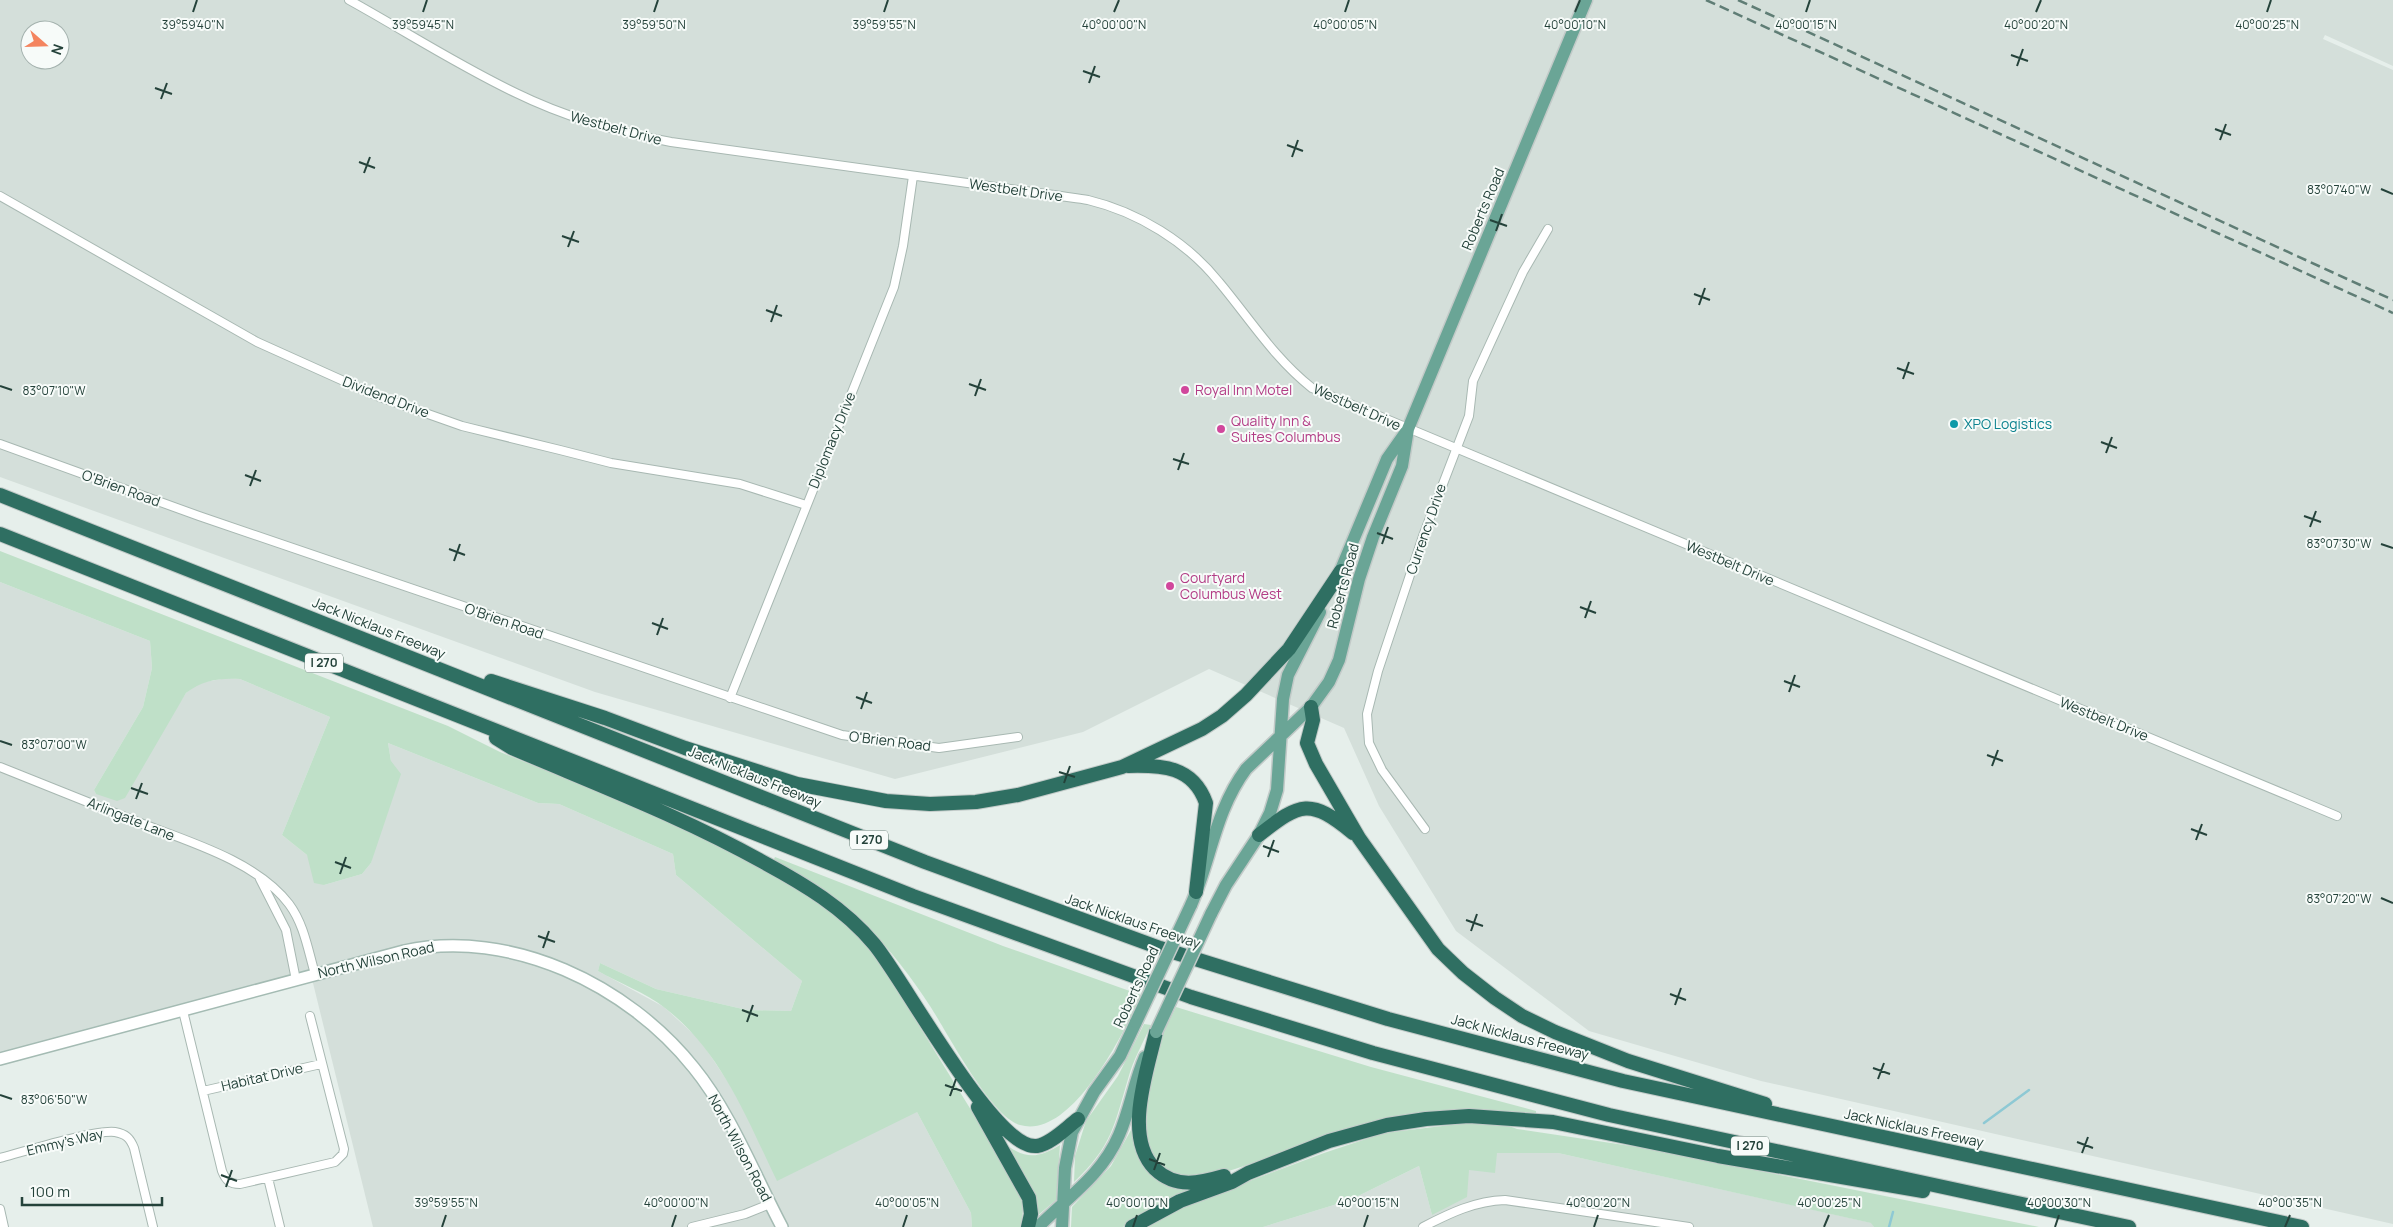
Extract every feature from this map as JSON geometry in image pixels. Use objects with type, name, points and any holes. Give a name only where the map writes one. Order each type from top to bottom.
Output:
[{"type":"highway","name":"Jack Nicklaus Freeway","points":[[0,495],[925,862],[1077,919],[1203,962],[1388,1019],[1623,1081],[2302,1227]]},
{"type":"highway","name":"I 270","points":[[0,534],[913,896],[1191,996],[1373,1053],[1609,1115],[2128,1227]]},
{"type":"highway","points":[[359,638],[605,718],[742,767],[797,784],[852,796],[912,803],[976,802],[1018,795],[1122,767],[1202,729],[1222,716],[1289,649],[1341,571]]},
{"type":"highway","points":[[1311,707],[1312,720],[1307,743],[1316,764],[1359,838],[1438,949],[1495,998],[1522,1016],[1584,1045],[1842,1129]]},
{"type":"highway","points":[[447,711],[512,748],[678,819],[739,848],[797,881],[838,909],[876,946],[966,1081],[1004,1128],[1024,1143],[1037,1146],[1043,1144],[1078,1119]]},
{"type":"highway","points":[[1122,767],[1153,765],[1169,768],[1195,782],[1202,792],[1206,803],[1206,812],[1196,892]]},
{"type":"highway","points":[[1259,835],[1295,810],[1306,807],[1320,810],[1333,817],[1359,838]]},
{"type":"highway","points":[[1156,1032],[1140,1111],[1140,1142],[1147,1160],[1164,1176],[1184,1183],[1248,1173]]},
{"type":"highway","points":[[966,1081],[993,1135],[1029,1198],[1031,1214],[1028,1227]]},
{"type":"highway","points":[[1132,1227],[1174,1203],[1232,1182],[1248,1173],[1329,1141],[1360,1132],[1426,1119],[1478,1116],[1553,1122],[1797,1171],[1906,1190],[1982,1196]]},
{"type":"main road","name":"Roberts Road","points":[[1038,1227],[1094,1175],[1115,1142],[1143,1062],[1211,914],[1229,880],[1259,835],[1270,813],[1277,790],[1283,699],[1288,675],[1341,571],[1387,459],[1408,429],[1586,0]]},
{"type":"main road","name":"Roberts Road","points":[[1062,1227],[1066,1156],[1078,1119],[1120,1056],[1191,905],[1228,797],[1246,769],[1311,707],[1329,682],[1339,660],[1358,579],[1381,515],[1402,466],[1408,429]]},
{"type":"main road","name":"North Wilson Road","points":[[0,1059],[417,948],[460,945],[518,955],[544,963],[590,982],[628,1004],[673,1043],[695,1069],[716,1100],[782,1227]]},
{"type":"street","name":"Westbelt Drive","points":[[349,0],[515,93],[591,123],[632,135],[1086,200],[1136,218],[1172,239],[1206,267],[1290,371],[1312,388],[2337,816]]},
{"type":"street","name":"Diplomacy Drive","points":[[730,698],[894,287],[903,246],[912,176]]},
{"type":"street","name":"Dividend Drive","points":[[0,196],[258,342],[378,396],[481,430],[611,463],[740,484],[806,505]]},
{"type":"street","name":"Currency Drive","points":[[1425,829],[1382,770],[1369,743],[1367,714],[1378,671],[1420,545],[1469,416],[1473,381],[1523,272],[1548,229]]},
{"type":"street","name":"O'Brien Road","points":[[0,444],[199,516],[842,735],[939,748],[1018,737]]},
{"type":"street","name":"Arlingate Lane","points":[[0,767],[193,844],[236,863],[259,877],[276,890],[289,904],[301,924],[315,974]]},
{"type":"street","points":[[259,877],[286,930],[296,980]]},
{"type":"street","name":"Habitat Drive","points":[[183,1011],[225,1179],[232,1184],[268,1178],[334,1162],[343,1154],[344,1149],[310,1016]]},
{"type":"street","name":"Habitat Drive","points":[[202,1091],[321,1064]]},
{"type":"street","name":"Emmy's Way","points":[[0,1158],[107,1131],[121,1133],[130,1138],[153,1227]]},
{"type":"street","points":[[268,1178],[280,1227]]},
{"type":"street","points":[[1423,1227],[1460,1209],[1486,1201],[1505,1200],[1689,1227]]},
{"type":"street","points":[[692,1227],[745,1214],[770,1204]]},
{"type":"street","points":[[0,1209],[4,1227]]},
{"type":"shaded area","points":[[0,0],[2393,0],[2393,66],[2325,35],[2323,39],[2393,70],[2393,1224],[1761,1081],[1589,1031],[1456,931],[1379,806],[1344,728],[1209,669],[1083,732],[895,779],[595,692],[0,477]]},
{"type":"shaded area","points":[[0,582],[150,641],[152,668],[143,707],[94,790],[96,794],[167,723],[186,693],[199,683],[227,678],[240,679],[330,717],[282,835],[307,855],[324,885],[362,874],[371,863],[391,761],[388,743],[538,803],[559,804],[673,854],[676,875],[802,981],[791,1011],[747,1010],[656,989],[600,963],[598,971],[664,1007],[700,1040],[736,1094],[917,1112],[971,1213],[972,1227],[373,1227],[311,975],[0,1061]]},
{"type":"shaded area","points":[[1497,1153],[1558,1153],[1872,1223],[1874,1227],[1263,1227],[1350,1200],[1419,1166],[1432,1215],[1468,1170]]},
{"type":"green space","points":[[0,551],[448,726],[500,752],[619,800],[702,838],[783,880],[813,898],[840,918],[864,942],[894,985],[1016,1183],[1022,1205],[1020,1227],[972,1227],[971,1213],[917,1112],[777,1181],[731,1087],[702,1044],[685,1025],[658,1003],[598,971],[600,963],[656,989],[747,1010],[791,1011],[802,981],[676,875],[673,854],[559,804],[538,803],[388,743],[391,761],[401,774],[371,863],[362,874],[324,885],[314,883],[307,855],[282,835],[330,717],[240,679],[212,681],[199,685],[186,693],[125,798],[117,801],[96,794],[94,790],[143,707],[152,668],[150,641],[0,582]]},
{"type":"green space","points":[[775,857],[1003,946],[1141,995],[1109,1056],[1094,1080],[1077,1100],[1058,1116],[1039,1125],[1020,1125],[1009,1119],[983,1091],[923,995],[884,944],[859,920],[773,861]]},
{"type":"green space","points":[[1176,1007],[1371,1067],[1536,1111],[1536,1115],[1445,1112],[1402,1117],[1337,1131],[1259,1161],[1220,1173],[1196,1178],[1178,1176],[1166,1169],[1156,1159],[1146,1134],[1147,1107],[1156,1053],[1164,1030]]},
{"type":"green space","points":[[1144,1024],[1151,1025],[1130,1072],[1110,1135],[1087,1169],[1074,1182],[1075,1156],[1086,1121],[1118,1076]]},
{"type":"green space","points":[[1459,1124],[1504,1124],[1517,1129],[1651,1149],[2039,1227],[1874,1227],[1871,1223],[1558,1153],[1497,1153],[1495,1173],[1469,1170],[1467,1197],[1432,1215],[1419,1166],[1350,1200],[1263,1227],[1146,1227],[1194,1202],[1324,1153],[1384,1133]]},
{"type":"green space","points":[[1131,1130],[1140,1160],[1152,1174],[1167,1183],[1193,1190],[1123,1227],[1071,1227],[1072,1207],[1111,1166]]},
{"type":"green space","points":[[1060,1145],[1056,1200],[1037,1216],[1006,1147],[1008,1146],[1028,1155],[1034,1155],[1047,1152]]},
{"type":"waterway","points":[[1984,1123],[2029,1090]]},
{"type":"waterway","points":[[1889,1227],[1893,1212]]},
{"type":"railway","points":[[1706,0],[2393,313]]},
{"type":"railway","points":[[1738,0],[2393,300]]},
{"type":"place","name":"Royal Inn Motel","points":[[1185,390]]},
{"type":"place","name":"XPO Logistics","points":[[1954,424]]},
{"type":"place","name":"Quality Inn & Suites Columbus","points":[[1221,429]]},
{"type":"place","name":"Courtyard Columbus West","points":[[1170,586]]}]
